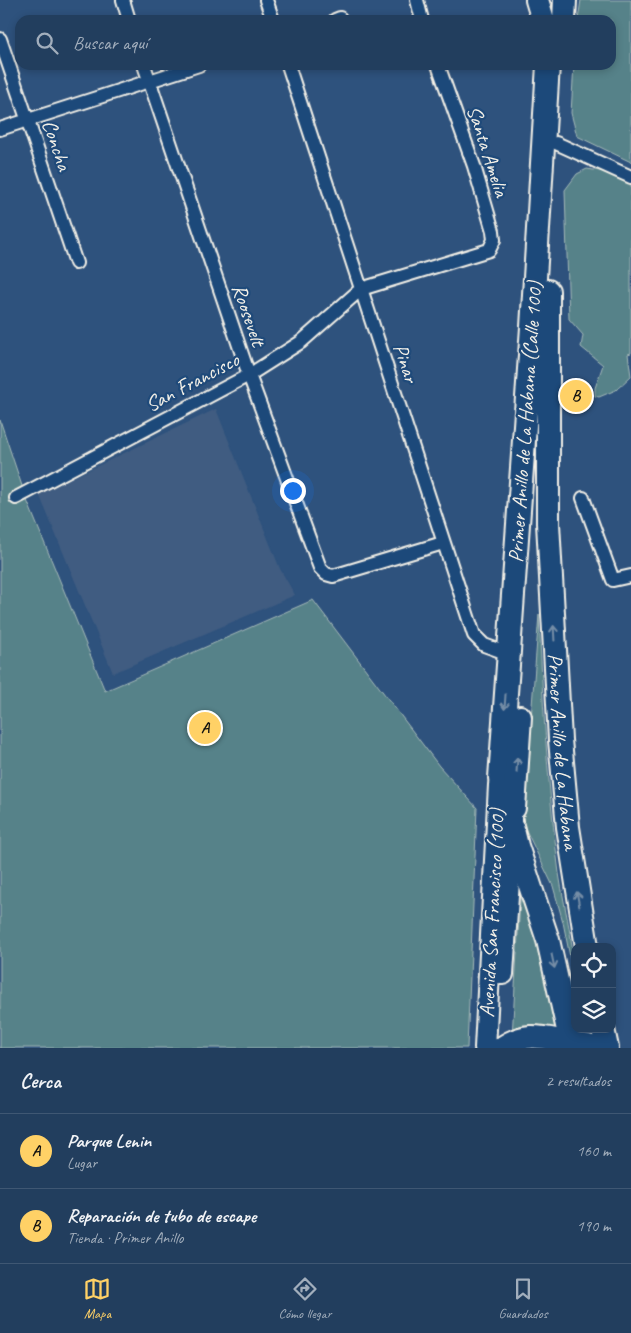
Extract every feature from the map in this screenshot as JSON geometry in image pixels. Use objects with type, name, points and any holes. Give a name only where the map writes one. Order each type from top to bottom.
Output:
[{"type":"highway","points":[[538,0],[542,15]]},
{"type":"highway","points":[[551,15],[552,0]]},
{"type":"highway","points":[[564,15],[565,0]]},
{"type":"highway","name":"Primer Anillo de La Habana (Calle 100)","points":[[548,70],[500,778],[512,831],[548,940],[571,1046]]},
{"type":"highway","name":"Primer Anillo de La Habana (Calle 100)","points":[[548,276],[561,70]]},
{"type":"highway","points":[[512,831],[548,276]]},
{"type":"highway","name":"Primer Anillo de La Habana","points":[[548,276],[550,556],[561,766],[574,874],[586,943]]},
{"type":"highway","name":"Avenida San Francisco (100)","points":[[485,1048],[500,778]]},
{"type":"highway","name":"Avenida San Francisco (100)","points":[[498,1048],[512,831]]},
{"type":"highway","points":[[604,1033],[607,1048]]},
{"type":"highway","points":[[502,1048],[513,1041],[528,1036],[553,1038],[571,1046],[594,1048]]},
{"type":"highway","points":[[532,1048],[540,1048]]},
{"type":"street","points":[[123,0],[128,15]]},
{"type":"street","points":[[266,0],[271,15]]},
{"type":"street","points":[[417,0],[421,15]]},
{"type":"street","name":"Concha","points":[[0,39],[76,263]]},
{"type":"street","name":"Roosevelt","points":[[146,70],[248,376],[320,568],[326,574],[333,576],[442,542]]},
{"type":"street","points":[[0,129],[183,70]]},
{"type":"street","name":"Pinar","points":[[290,70],[442,542],[474,635],[484,645],[509,654]]},
{"type":"street","name":"Santa Amelia","points":[[440,70],[474,166],[493,231],[494,240],[489,250]]},
{"type":"street","points":[[556,142],[631,177]]},
{"type":"street","name":"San Francisco","points":[[16,498],[248,376],[301,342],[361,290],[489,250]]},
{"type":"street","points":[[583,498],[613,580],[631,576]]},
{"type":"shaded area","points":[[216,409],[280,569],[295,595],[113,673],[39,494]]},
{"type":"green space","points":[[581,0],[631,0],[631,162],[577,136],[571,113],[574,70],[616,70],[616,15],[579,15]]},
{"type":"green space","points":[[587,169],[613,173],[631,183],[631,353],[628,354],[631,376],[616,390],[599,397],[595,396],[595,388],[603,365],[581,347],[583,335],[569,319],[565,190],[577,174]]},
{"type":"green space","points":[[0,420],[26,498],[105,691],[313,600],[439,766],[477,808],[467,1048],[0,1048]]},
{"type":"green space","points":[[539,614],[550,796],[559,873],[572,943],[571,962],[553,886],[523,824]]},
{"type":"green space","points":[[521,885],[524,885],[559,1032],[512,1037]]},
{"type":"place","name":"Reparación de tubo de escape","points":[[576,396]]},
{"type":"place","name":"Parque Lenin","points":[[205,728]]}]
